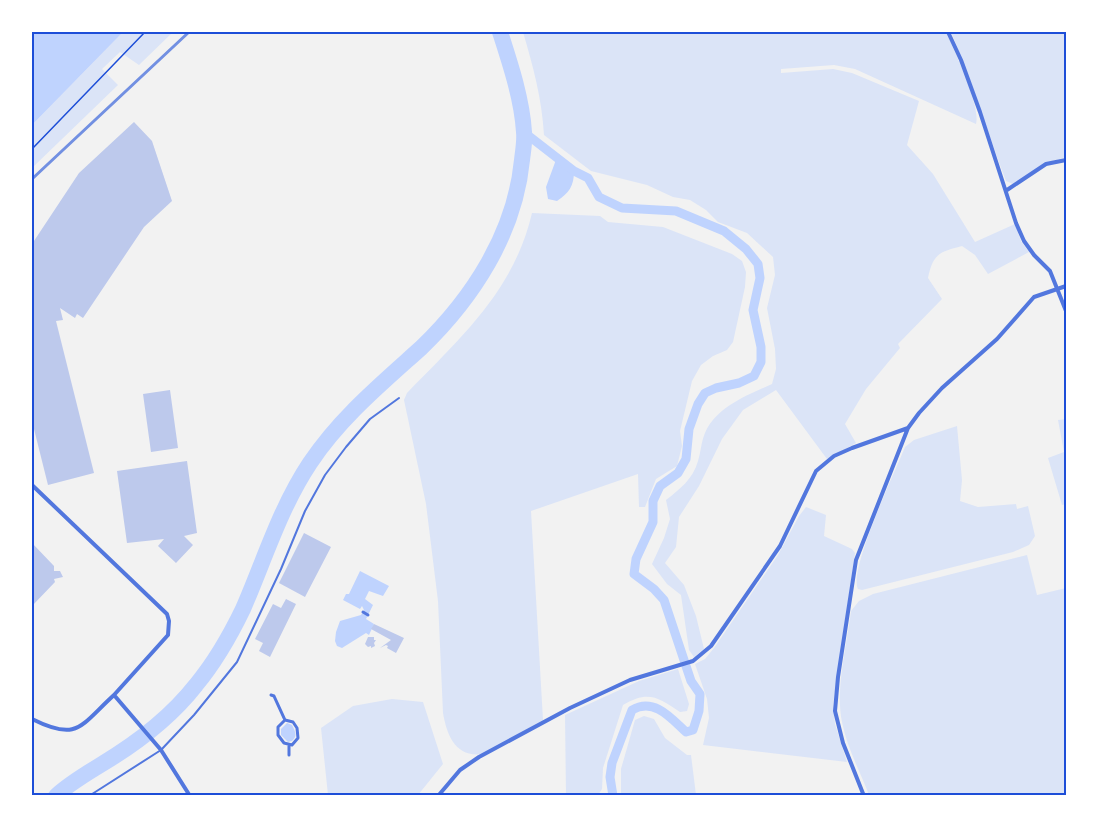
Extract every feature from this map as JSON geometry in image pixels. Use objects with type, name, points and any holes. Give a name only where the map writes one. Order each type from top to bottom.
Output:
[{"type":"street","points":[[948,32],[961,60],[994,159],[1007,190],[1014,218],[1024,241],[1050,272],[1066,311]]},
{"type":"street","points":[[1007,190],[1046,165],[1066,160]]},
{"type":"street","points":[[864,795],[843,743],[835,711],[838,676],[856,560],[908,428],[942,388],[997,339],[1027,303],[1034,297],[1066,286]]},
{"type":"street","points":[[438,795],[469,763],[560,713],[630,680],[693,661],[711,646],[780,546],[816,471],[834,456],[908,428]]},
{"type":"street","points":[[32,485],[167,614],[169,621],[168,635],[114,695],[80,727],[73,730],[56,730],[32,719]]},
{"type":"street","points":[[363,612],[368,615]]},
{"type":"street","points":[[114,695],[161,750],[190,795]]},
{"type":"street","points":[[271,695],[274,696],[285,720],[296,724],[299,734],[295,744],[289,746]]},
{"type":"street","points":[[285,720],[278,727],[278,735],[289,746]]},
{"type":"street","points":[[289,746],[289,755]]},
{"type":"lane","points":[[89,795],[161,750],[194,715],[237,662],[281,569],[305,511],[325,476],[370,419],[399,398]]},
{"type":"path","points":[[32,149],[145,32]]},
{"type":"shaded area","points":[[123,32],[173,32],[139,65],[120,52],[102,69],[118,85],[32,168],[32,125]]},
{"type":"shaded area","points":[[523,32],[946,32],[971,92],[975,105],[976,124],[855,69],[834,65],[781,69],[781,73],[833,69],[852,73],[919,101],[907,145],[933,174],[975,242],[1015,224],[1021,241],[1029,252],[988,274],[975,255],[962,246],[938,255],[932,264],[928,278],[942,299],[898,344],[900,348],[866,389],[845,424],[856,443],[827,459],[776,390],[743,410],[722,439],[699,486],[679,517],[676,547],[665,563],[684,585],[696,616],[704,649],[694,657],[689,650],[681,595],[667,584],[652,564],[670,519],[666,500],[681,488],[693,473],[710,424],[734,403],[772,384],[776,369],[775,349],[767,308],[775,275],[773,257],[747,233],[718,222],[706,210],[690,200],[673,197],[647,185],[591,171],[544,135],[534,70]]},
{"type":"shaded area","points":[[951,32],[1066,32],[1066,157],[1047,163],[1013,184],[1006,181]]},
{"type":"shaded area","points":[[532,213],[600,216],[608,222],[663,227],[732,254],[742,261],[746,272],[745,287],[733,342],[727,350],[701,365],[692,381],[680,431],[682,446],[677,466],[656,479],[645,507],[639,507],[638,474],[531,511],[543,720],[483,754],[474,754],[466,753],[454,744],[447,730],[443,713],[438,601],[426,504],[404,400],[407,393],[483,312],[499,290],[524,241]]},
{"type":"shaded area","points":[[1066,419],[1066,504],[1062,505],[1048,458],[1064,452],[1058,420]]},
{"type":"shaded area","points":[[957,426],[962,480],[960,501],[978,507],[1016,504],[1017,509],[1028,506],[1035,536],[1029,545],[1013,552],[862,590],[858,589],[857,578],[866,542],[905,447],[914,440]]},
{"type":"shaded area","points":[[806,507],[826,515],[824,536],[852,549],[855,553],[833,705],[835,724],[847,762],[703,745],[709,718],[707,699],[695,664],[705,659],[714,648],[778,555]]},
{"type":"shaded area","points":[[1027,555],[1037,595],[1066,588],[1066,795],[869,795],[847,741],[840,709],[842,666],[851,611],[859,601],[873,594]]},
{"type":"shaded area","points":[[678,669],[689,704],[687,711],[680,712],[653,697],[639,698],[623,705],[603,768],[602,789],[598,795],[566,795],[565,715],[639,681]]},
{"type":"shaded area","points":[[392,699],[423,702],[443,764],[418,795],[328,795],[321,728],[353,706]]},
{"type":"shaded area","points":[[644,716],[654,719],[665,738],[687,755],[691,755],[696,795],[621,795],[621,769],[635,720]]},
{"type":"water","points":[[32,32],[123,32],[32,125]]},
{"type":"water","points":[[557,157],[574,171],[570,189],[557,201],[548,199],[546,187]]},
{"type":"water","points":[[360,571],[389,586],[383,596],[369,591],[365,599],[373,605],[366,619],[374,624],[369,635],[366,633],[342,648],[337,646],[335,641],[340,621],[361,615],[364,610],[362,606],[360,609],[343,600],[346,594],[349,594]]},
{"type":"water","points":[[287,723],[292,725],[295,733],[294,739],[288,742],[281,735],[281,729]]},
{"type":"building","points":[[134,122],[152,141],[172,201],[144,227],[83,318],[77,314],[75,318],[60,308],[63,320],[56,321],[94,473],[48,485],[32,421],[32,244],[79,173]]},
{"type":"building","points":[[170,390],[178,448],[151,452],[143,394]]},
{"type":"building","points":[[187,461],[197,533],[184,536],[193,545],[176,563],[158,546],[164,539],[127,543],[117,471]]},
{"type":"building","points":[[304,533],[331,547],[305,597],[279,583]]},
{"type":"building","points":[[32,543],[54,566],[54,571],[60,571],[63,577],[54,579],[55,582],[32,606]]},
{"type":"building","points":[[286,599],[296,604],[270,657],[259,651],[263,643],[255,639],[273,604],[281,608]]},
{"type":"building","points":[[374,624],[404,638],[396,653],[386,645],[380,648],[391,640],[371,629]]},
{"type":"building","points":[[368,637],[374,637],[376,640],[375,646],[371,648],[365,644]]},
{"type":"waterway","points":[[56,796],[153,729],[196,685],[216,658],[238,619],[281,516],[310,463],[348,416],[440,329],[458,308],[488,263],[511,213],[518,187],[524,139],[518,94],[500,32]]},
{"type":"waterway","points":[[525,133],[574,171],[588,178],[599,197],[622,208],[676,211],[724,231],[746,249],[758,264],[760,278],[753,310],[761,347],[761,362],[754,376],[705,393],[698,404],[689,429],[686,459],[678,473],[660,486],[653,501],[653,522],[636,559],[634,574],[664,600],[691,681],[700,694],[699,711],[693,730],[686,732],[668,715],[655,708],[648,706],[632,710],[612,763],[610,777],[613,796]]},
{"type":"railway","points":[[32,179],[189,32]]}]
